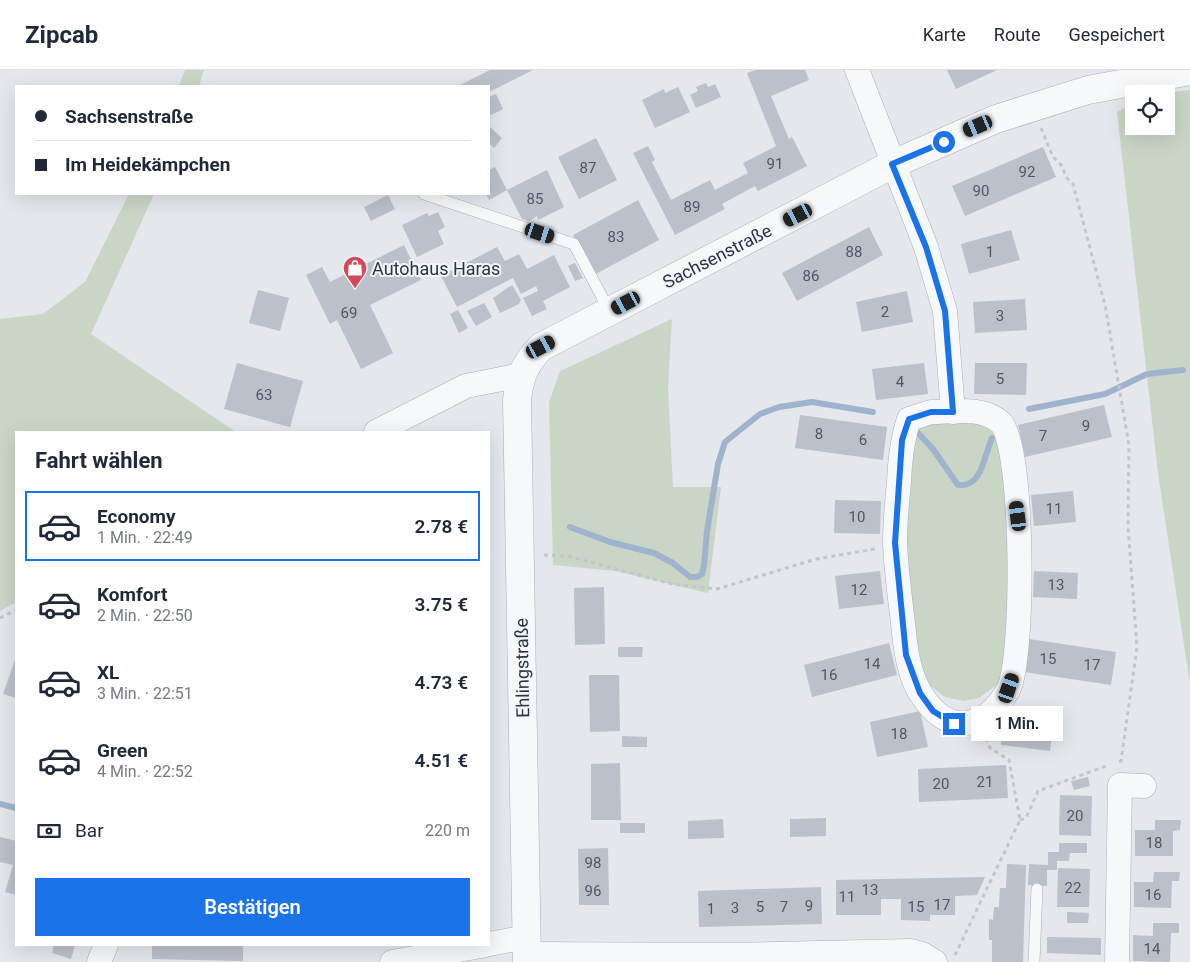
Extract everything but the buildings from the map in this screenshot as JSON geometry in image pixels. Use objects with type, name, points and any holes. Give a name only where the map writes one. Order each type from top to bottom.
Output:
[{"type":"street","points":[[857,70],[876,114],[892,164],[926,247],[945,311],[953,412]]},
{"type":"street","name":"Sachsenstraße","points":[[521,375],[529,359],[541,347],[892,164],[996,119],[1032,107],[1088,90],[1190,71]]},
{"type":"street","points":[[378,431],[466,386],[521,375]]},
{"type":"street","name":"Ehlingstraße","points":[[521,375],[517,400],[527,951]]},
{"type":"street","points":[[931,412],[953,412],[986,412],[1002,423],[1009,443],[1018,516],[1021,583],[1015,672],[1009,688],[1000,702],[978,721],[966,724],[954,724],[933,711],[920,693],[906,655],[896,547],[902,440],[909,419],[931,412]]},
{"type":"street","points":[[1117,962],[1120,785],[1144,786]]},
{"type":"street","points":[[490,945],[527,951],[731,959],[911,951],[922,954],[935,962]]},
{"type":"street","points":[[99,962],[106,946]]},
{"type":"street","points":[[392,962],[481,946]]},
{"type":"lane","points":[[427,195],[574,244],[610,312]]},
{"type":"lane","points":[[1034,962],[1037,890]]},
{"type":"path","points":[[1020,820],[1026,818],[1038,790],[1121,761],[1136,647],[1128,526],[1129,445],[1105,305],[1073,184],[1066,178],[1061,165],[1053,157],[1032,107]]},
{"type":"path","points":[[520,555],[568,556],[672,584],[717,589],[840,553],[896,547]]},
{"type":"path","points":[[0,618],[15,610]]},
{"type":"path","points":[[951,962],[1020,820],[1009,760],[990,748],[978,721]]},
{"type":"green space","points":[[185,70],[204,70],[199,85],[179,85]]},
{"type":"green space","points":[[1190,90],[1190,684],[1158,473],[1117,112],[1125,108],[1125,135],[1175,135],[1175,92]]},
{"type":"green space","points":[[128,195],[154,195],[91,334],[235,431],[15,431],[15,603],[0,611],[0,319],[43,314],[85,282]]},
{"type":"green space","points":[[672,319],[668,388],[673,487],[721,487],[708,593],[615,571],[553,565],[549,402],[560,371]]},
{"type":"green space","points":[[941,421],[991,422],[1008,477],[1010,643],[998,684],[979,698],[963,701],[945,697],[928,684],[917,658],[902,555],[915,428]]},
{"type":"waterway","points":[[1029,409],[1105,394],[1147,374],[1183,370]]},
{"type":"waterway","points":[[570,527],[610,542],[654,553],[673,563],[690,577],[697,577],[702,574],[704,565],[707,531],[718,464],[725,442],[760,414],[779,407],[812,402],[873,412]]},
{"type":"waterway","points":[[918,433],[933,449],[958,485],[966,485],[977,476],[992,438]]},
{"type":"waterway","points":[[0,804],[15,808]]},
{"type":"place","name":"Autohaus Haras","points":[[355,289]]},
{"type":"route","points":[[944,142],[892,164],[926,247],[945,311],[953,412],[931,412],[909,419],[902,440],[895,543],[906,655],[920,693],[933,711],[954,724]]}]
